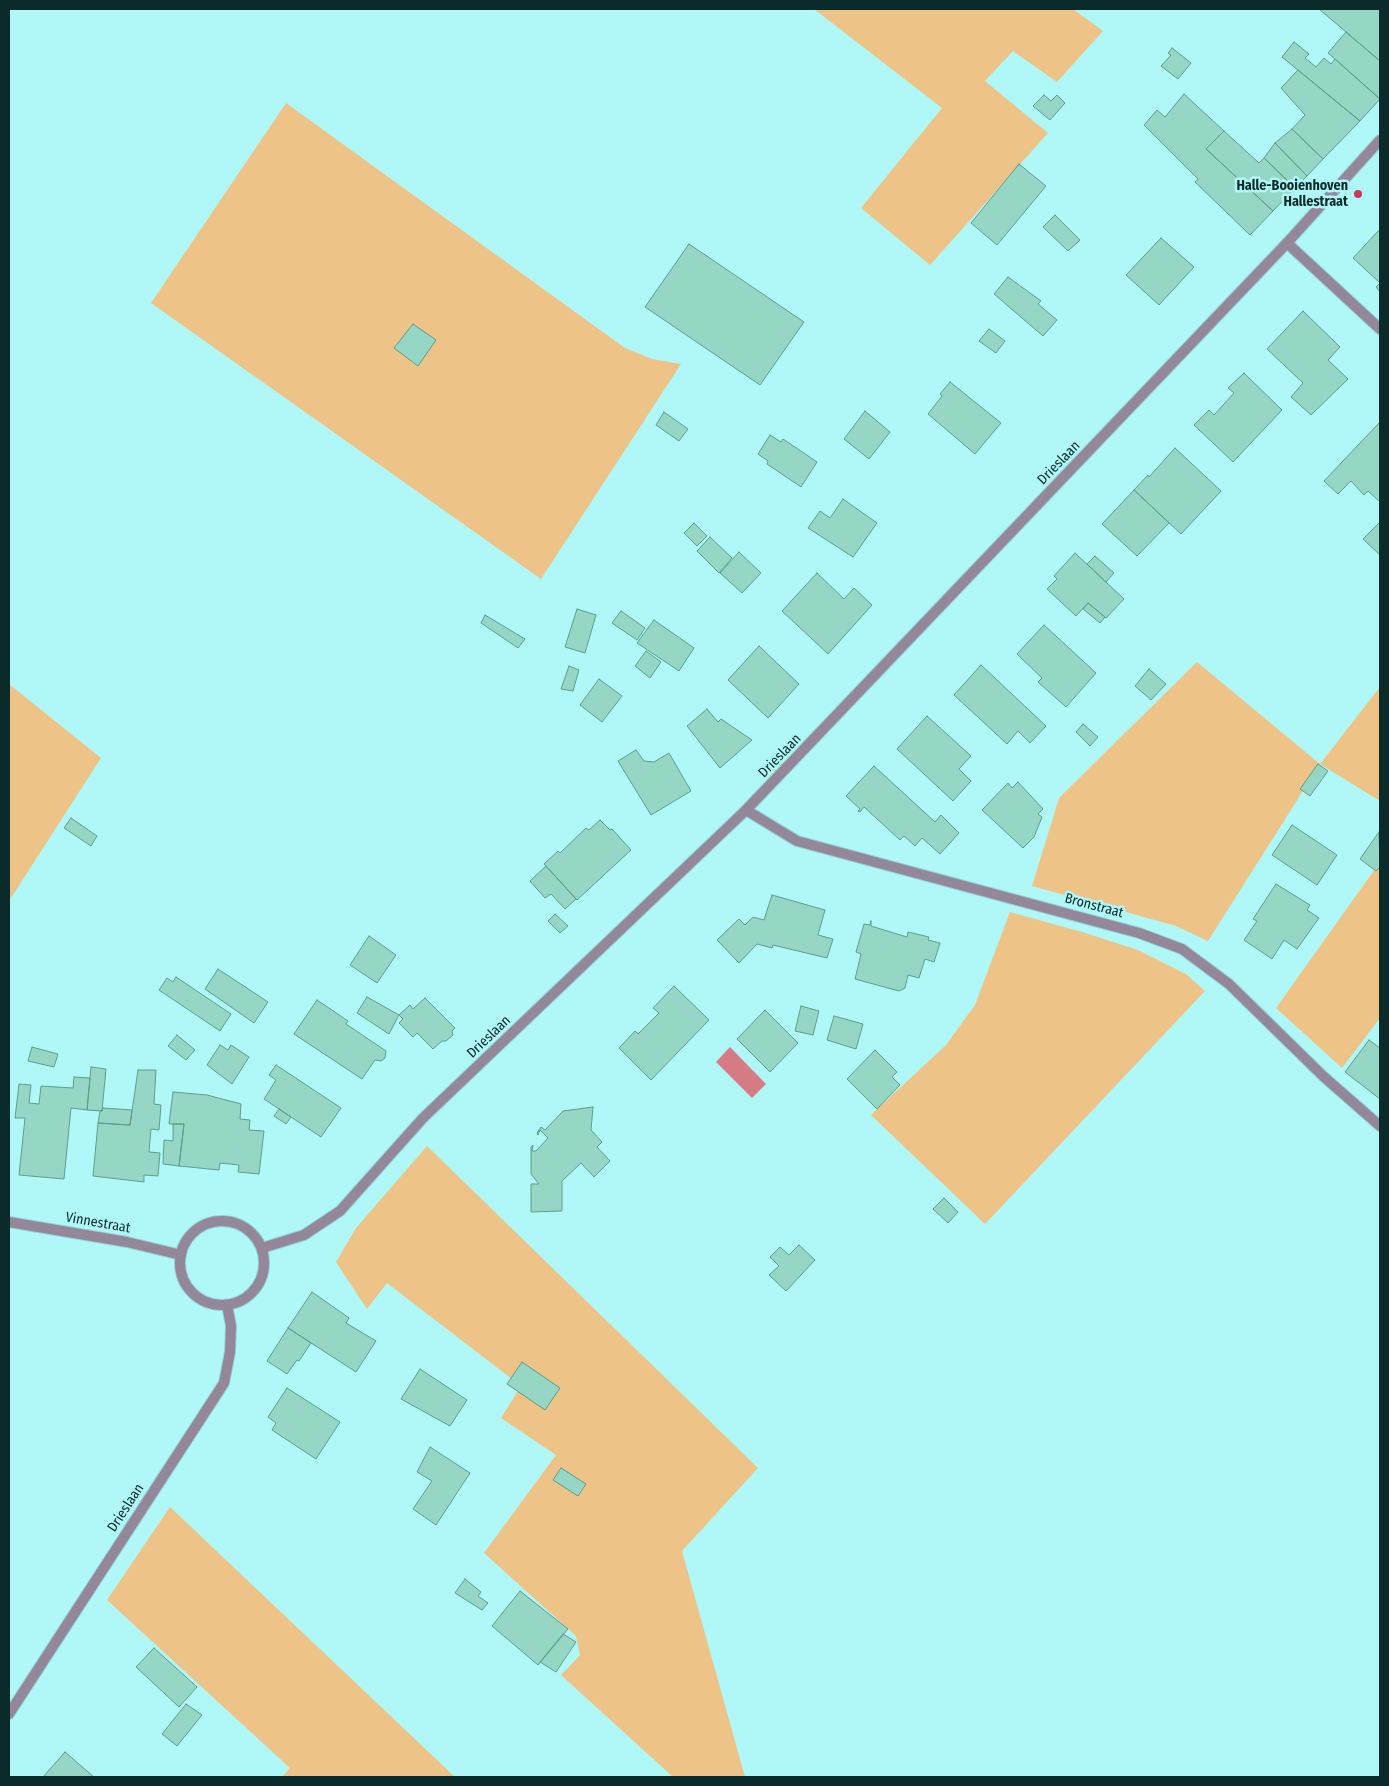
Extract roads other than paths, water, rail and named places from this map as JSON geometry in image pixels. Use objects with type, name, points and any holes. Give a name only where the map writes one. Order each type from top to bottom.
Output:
[{"type":"street","name":"Drieslaan","points":[[262,1248],[304,1235],[340,1211],[423,1118],[746,810],[1287,243],[1380,140]]},
{"type":"street","points":[[1287,243],[1380,329]]},
{"type":"street","name":"Bronstraat","points":[[746,810],[797,842],[1139,933],[1182,949],[1229,984],[1323,1076],[1380,1126]]},
{"type":"street","points":[[219,1221],[240,1225],[249,1231],[262,1248],[264,1270],[255,1290],[237,1302],[227,1305],[213,1304],[201,1300],[191,1291],[184,1280],[181,1268],[181,1254],[188,1240],[199,1228],[219,1221]]},
{"type":"street","name":"Vinnestraat","points":[[9,1222],[127,1242],[181,1254]]},
{"type":"street","name":"Drieslaan","points":[[9,1714],[224,1383],[230,1352],[231,1326],[227,1305]]},
{"type":"place","name":"Halle-Booienhoven Hallestraat","points":[[1358,194]]}]
